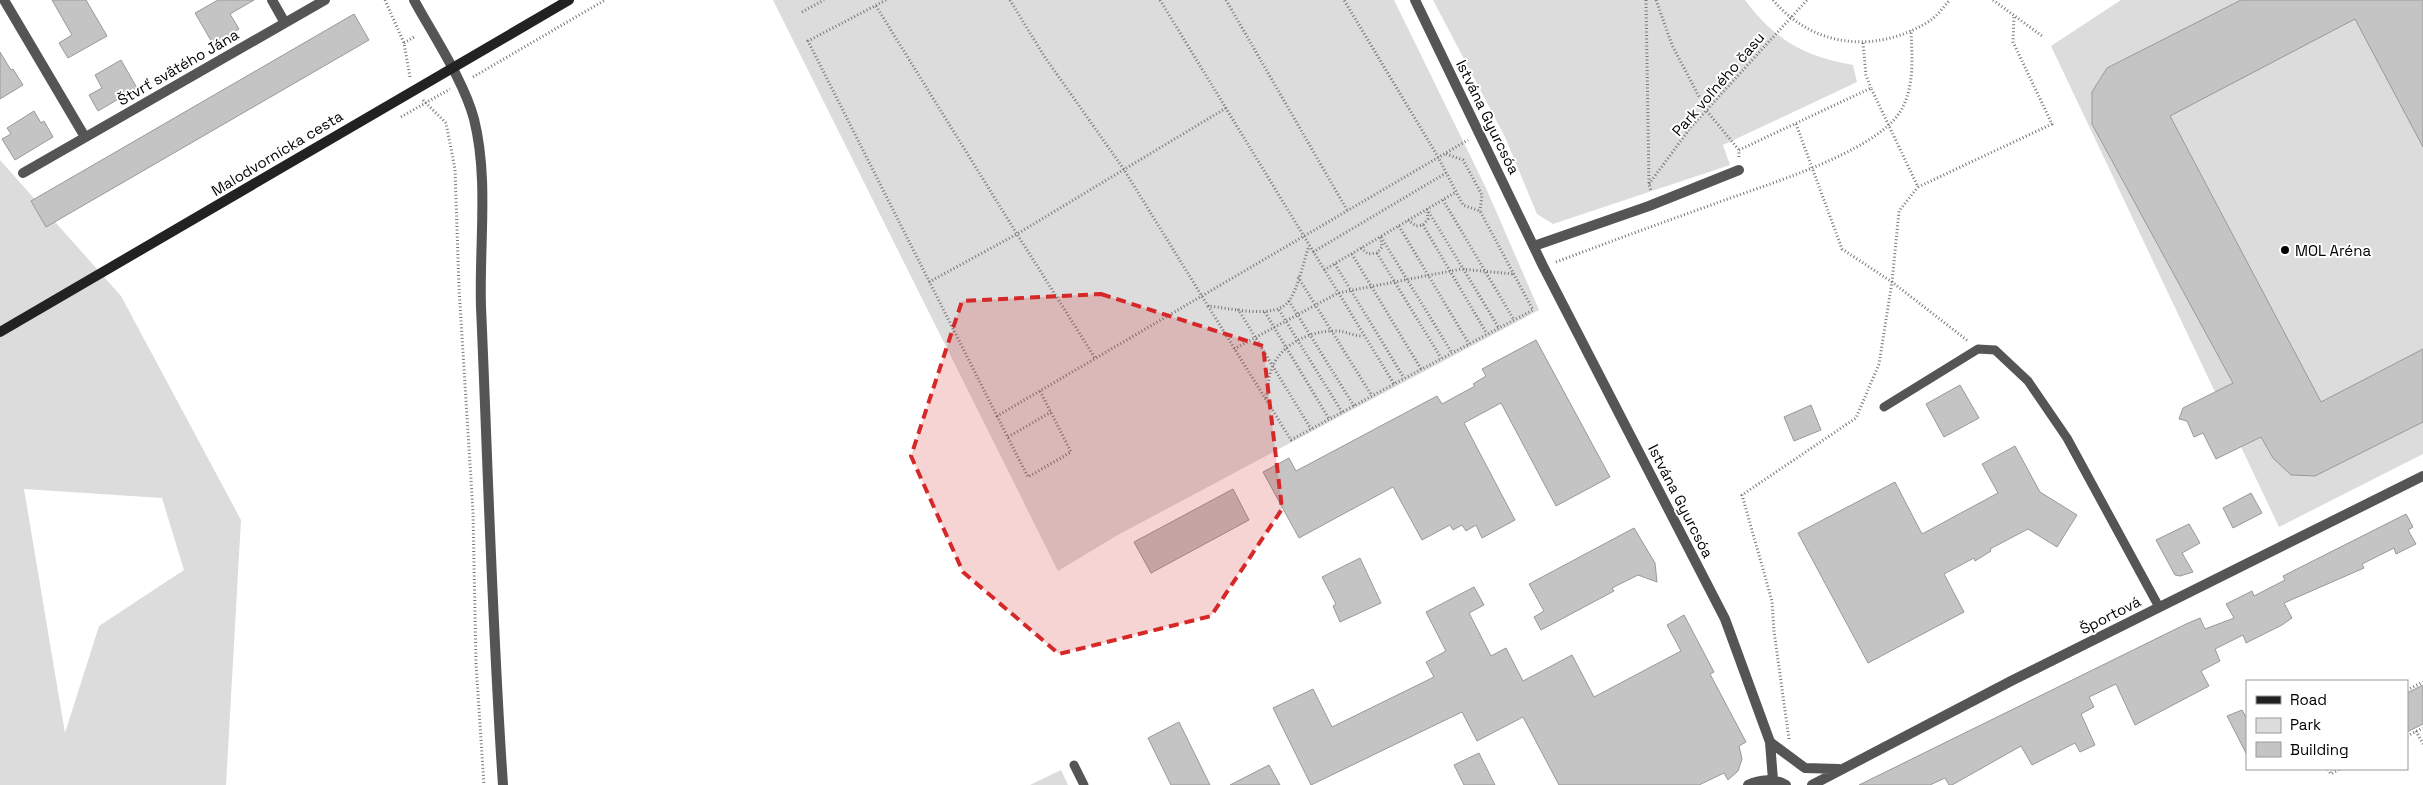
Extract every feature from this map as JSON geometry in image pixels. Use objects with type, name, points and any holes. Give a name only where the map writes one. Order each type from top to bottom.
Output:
[{"type":"street","points":[[4,0],[85,137]]},
{"type":"street","points":[[272,0],[285,23]]},
{"type":"street","name":"Štvrť svätého Jána","points":[[23,173],[325,0]]},
{"type":"street","points":[[414,0],[451,67],[474,118],[482,170],[480,278],[494,663],[503,785]]},
{"type":"street","name":"Malodvornícka cesta","points":[[0,332],[451,67],[569,0]]},
{"type":"street","name":"Istvána Gyurcsóa","points":[[1415,0],[1534,246],[1725,620],[1770,742],[1774,780]]},
{"type":"street","points":[[1534,246],[1656,204],[1739,170]]},
{"type":"street","name":"Športová","points":[[1812,785],[2159,607],[2423,476]]},
{"type":"street","points":[[1770,742],[1805,768],[1840,769]]},
{"type":"street","points":[[1748,785],[1761,780],[1774,780],[1786,785]]},
{"type":"lane","points":[[1884,407],[1978,349],[1995,350],[2028,381],[2067,438],[2159,607]]},
{"type":"lane","points":[[1074,764],[1084,785]]},
{"type":"path","points":[[385,0],[404,43],[408,72]]},
{"type":"path","points":[[484,785],[476,664],[473,512],[459,288],[455,169],[446,123],[426,102],[605,0]]},
{"type":"path","points":[[802,12],[824,0]]},
{"type":"path","points":[[886,0],[808,41],[1028,477],[1071,452],[1040,391]]},
{"type":"path","points":[[1010,0],[1044,56],[1123,168],[1291,440],[1533,310],[1480,211],[1482,195],[1464,160],[1445,153]]},
{"type":"path","points":[[1160,0],[1302,236],[1394,384]]},
{"type":"path","points":[[1226,0],[1347,210]]},
{"type":"path","points":[[1344,0],[1438,157],[1463,205],[1480,211]]},
{"type":"path","name":"Park voľného času","points":[[1646,0],[1649,184],[1706,110],[1807,0]]},
{"type":"path","points":[[1656,0],[1672,45],[1706,110],[1739,150],[1739,170]]},
{"type":"path","points":[[1773,0],[1791,18],[1820,36],[1864,43],[1898,37],[1933,19],[1950,0]]},
{"type":"path","points":[[1994,0],[2042,36]]},
{"type":"path","points":[[876,6],[1095,358]]},
{"type":"path","points":[[1789,739],[1774,631],[1772,601],[1742,496],[1856,418],[1879,364],[1892,282],[1899,211],[1918,188],[2052,124],[2014,42],[2014,15]]},
{"type":"path","points":[[1551,264],[1812,167],[1863,144],[1889,126],[1900,112],[1908,92],[1912,67],[1911,30]]},
{"type":"path","points":[[404,43],[414,37]]},
{"type":"path","points":[[1864,43],[1866,75],[1918,188]]},
{"type":"path","points":[[1739,150],[1871,88]]},
{"type":"path","points":[[929,282],[1017,234],[1123,168],[1226,108]]},
{"type":"path","points":[[1796,124],[1842,250],[1892,282],[1978,349]]},
{"type":"path","points":[[997,416],[1471,138]]},
{"type":"path","points":[[1312,252],[1446,173]]},
{"type":"path","points":[[1324,270],[1456,192]]},
{"type":"path","points":[[1443,200],[1514,320]]},
{"type":"path","points":[[1408,220],[1416,226],[1423,225],[1428,219],[1427,209]]},
{"type":"path","points":[[1427,209],[1499,328]]},
{"type":"path","points":[[1423,225],[1487,334]]},
{"type":"path","points":[[1398,226],[1468,344]]},
{"type":"path","points":[[1361,248],[1368,254],[1377,253],[1382,247],[1381,236]]},
{"type":"path","points":[[1381,236],[1452,353]]},
{"type":"path","points":[[1208,306],[1265,312],[1279,310],[1289,301],[1309,246]]},
{"type":"path","points":[[1377,253],[1441,358]]},
{"type":"path","points":[[1352,254],[1421,369]]},
{"type":"path","points":[[1335,264],[1404,378]]},
{"type":"path","points":[[1234,349],[1338,293],[1450,271],[1486,271],[1514,274]]},
{"type":"path","points":[[1298,277],[1317,304],[1372,396]]},
{"type":"path","points":[[1289,301],[1354,406]]},
{"type":"path","points":[[1238,309],[1311,429]]},
{"type":"path","points":[[1279,310],[1342,412]]},
{"type":"path","points":[[1265,312],[1329,419]]},
{"type":"path","points":[[1266,398],[1272,366],[1287,348],[1298,341],[1310,334],[1331,330],[1364,336]]},
{"type":"path","points":[[1008,437],[1050,412]]},
{"type":"path","points":[[2408,690],[2423,682]]},
{"type":"path","points":[[2408,735],[2423,728]]},
{"type":"path","points":[[2416,731],[2423,744]]},
{"type":"path","points":[[2329,770],[2331,774],[2338,770]]},
{"type":"highlighted area","points":[[1101,294],[1263,346],[1282,509],[1211,616],[1059,654],[963,572],[911,456],[962,301]]},
{"type":"green space","points":[[773,0],[1394,0],[1486,188],[1539,310],[1116,536],[1058,571]]},
{"type":"green space","points":[[1433,0],[1745,0],[1767,25],[1792,44],[1820,57],[1853,65],[1857,82],[1723,145],[1730,165],[1553,224],[1537,214],[1505,137]]},
{"type":"green space","name":"MOL Aréna","points":[[2121,0],[2423,0],[2423,454],[2279,527],[2051,46]]},
{"type":"green space","points":[[0,160],[121,296],[241,520],[226,785],[0,785]],"holes":[[[24,489],[162,498],[184,570],[99,626],[65,733]]]},
{"type":"green space","points":[[1061,770],[1068,785],[1030,785]]},
{"type":"building","points":[[52,0],[86,0],[107,36],[68,58],[59,43],[72,35]]},
{"type":"building","points":[[218,0],[254,0],[230,14],[239,29],[213,44],[195,13]]},
{"type":"building","points":[[2241,0],[2423,0],[2423,147],[2355,19],[2170,116],[2321,402],[2423,349],[2423,422],[2315,476],[2291,475],[2273,458],[2261,437],[2216,459],[2203,433],[2194,437],[2187,421],[2179,419],[2183,408],[2233,383],[2092,124],[2092,92],[2107,68]]},
{"type":"building","points":[[354,14],[369,40],[46,227],[31,201]]},
{"type":"building","points":[[0,52],[23,85],[0,99]]},
{"type":"building","points":[[121,60],[137,88],[98,111],[89,95],[102,88],[95,75]]},
{"type":"building","points":[[34,111],[41,123],[44,121],[53,137],[15,160],[2,139],[11,134],[7,128]]},
{"type":"building","points":[[1536,340],[1610,477],[1556,506],[1501,403],[1464,423],[1515,520],[1482,538],[1476,525],[1466,531],[1462,525],[1453,530],[1450,525],[1422,540],[1393,487],[1299,538],[1263,472],[1289,458],[1296,471],[1437,396],[1442,404],[1475,386],[1473,384],[1486,376],[1482,369]]},
{"type":"building","points":[[1960,385],[1979,418],[1944,437],[1926,404]]},
{"type":"building","points":[[1811,405],[1821,430],[1794,441],[1784,417]]},
{"type":"building","points":[[2015,446],[2040,492],[2077,515],[2057,547],[2028,529],[1990,549],[1991,551],[1975,561],[1974,558],[1944,574],[1964,612],[1868,663],[1798,533],[1895,482],[1922,534],[1998,493],[1982,464]]},
{"type":"building","points":[[1233,489],[1249,520],[1151,573],[1134,542]]},
{"type":"building","points":[[2251,493],[2262,513],[2233,528],[2223,508]]},
{"type":"building","points":[[2406,514],[2413,527],[2408,530],[2416,544],[2396,554],[2394,548],[2362,564],[2364,568],[2284,603],[2292,618],[2282,625],[2246,643],[2243,635],[2215,649],[2220,661],[2201,671],[2209,686],[2135,725],[2116,684],[2089,697],[2094,707],[2081,714],[2095,745],[2080,752],[2075,743],[2032,765],[2021,746],[1952,785],[1949,785],[1945,778],[1930,785],[1859,785],[2186,624],[2200,618],[2205,629],[2234,618],[2226,604],[2252,591],[2254,596],[2285,580],[2283,576]]},
{"type":"building","points":[[2189,524],[2200,543],[2182,553],[2193,572],[2180,576],[2175,575],[2156,540]]},
{"type":"building","points":[[1634,528],[1655,563],[1657,582],[1638,575],[1612,588],[1614,591],[1541,630],[1534,617],[1544,611],[1529,584]]},
{"type":"building","points":[[1360,558],[1381,603],[1340,622],[1333,606],[1336,604],[1322,577]]},
{"type":"building","points":[[1474,587],[1484,605],[1469,613],[1491,656],[1506,648],[1523,681],[1572,655],[1594,697],[1681,651],[1667,625],[1684,615],[1714,672],[1710,674],[1746,742],[1739,746],[1742,759],[1738,771],[1728,780],[1724,773],[1699,785],[1559,785],[1523,717],[1477,741],[1462,712],[1311,785],[1273,708],[1313,689],[1332,727],[1434,677],[1426,662],[1446,651],[1426,612]]},
{"type":"building","points":[[2423,685],[2423,724],[2408,732],[2408,692]]},
{"type":"building","points":[[2242,710],[2246,717],[2246,753],[2227,716]]},
{"type":"building","points":[[1179,722],[1210,785],[1171,785],[1148,738]]},
{"type":"building","points":[[1479,753],[1495,785],[1464,785],[1454,765]]},
{"type":"building","points":[[1269,765],[1280,785],[1230,785]]},
{"type":"place","name":"MOL Aréna","points":[[2285,250]]}]
